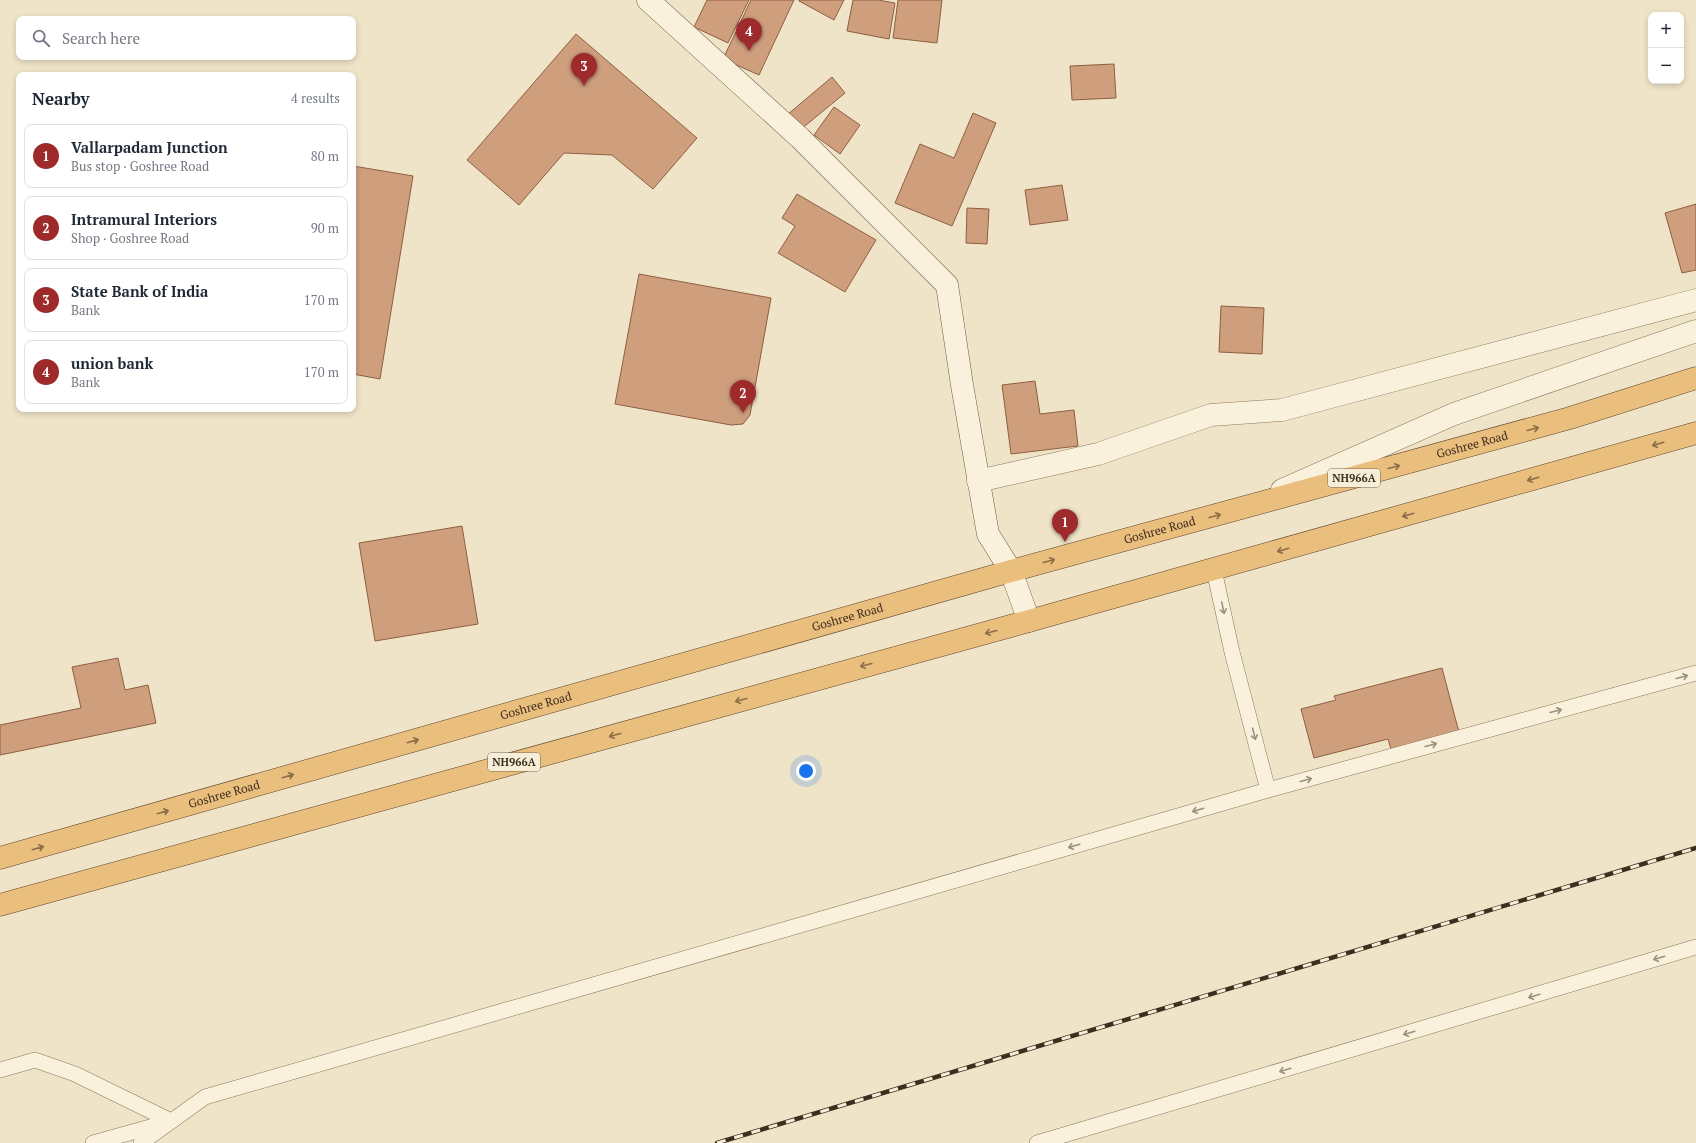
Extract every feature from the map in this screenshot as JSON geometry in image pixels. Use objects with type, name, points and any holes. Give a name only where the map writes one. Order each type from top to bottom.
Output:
[{"type":"highway","name":"Goshree Road","points":[[0,858],[1011,571],[1570,418],[1696,378]]},
{"type":"highway","name":"NH966A","points":[[0,905],[1214,570],[1696,433]]},
{"type":"street","points":[[648,0],[800,138],[947,285],[962,385],[988,534],[1011,571],[1029,621]]},
{"type":"street","points":[[978,481],[1098,454],[1211,415],[1282,410],[1696,300]]},
{"type":"street","points":[[1237,510],[1454,414],[1696,332]]},
{"type":"lane","points":[[1214,570],[1232,652],[1268,790]]},
{"type":"lane","points":[[141,1143],[205,1097],[1268,790],[1696,673]]},
{"type":"lane","points":[[1037,1143],[1696,947]]},
{"type":"lane","points":[[0,1070],[35,1060],[75,1074],[171,1120]]},
{"type":"lane","points":[[93,1143],[171,1120]]},
{"type":"building","points":[[707,0],[749,0],[728,43],[694,27]]},
{"type":"building","points":[[751,0],[794,0],[759,75],[723,59]]},
{"type":"building","points":[[799,0],[844,0],[834,20]]},
{"type":"building","points":[[853,0],[878,0],[895,3],[889,39],[847,31]]},
{"type":"building","points":[[898,0],[942,0],[937,43],[893,38]]},
{"type":"building","points":[[576,34],[697,138],[653,189],[612,155],[564,153],[519,205],[467,160]]},
{"type":"building","points":[[1114,64],[1116,98],[1072,100],[1070,66]]},
{"type":"building","points":[[832,77],[845,93],[800,130],[787,115]]},
{"type":"building","points":[[834,107],[860,125],[840,154],[814,135]]},
{"type":"building","points":[[973,113],[996,123],[952,226],[895,203],[920,144],[954,158]]},
{"type":"building","points":[[356,166],[413,176],[380,379],[356,375]]},
{"type":"building","points":[[1062,185],[1068,220],[1030,225],[1025,190]]},
{"type":"building","points":[[797,194],[876,240],[845,292],[778,253],[795,226],[782,218]]},
{"type":"building","points":[[1696,204],[1696,270],[1682,273],[1665,213]]},
{"type":"building","points":[[967,208],[989,209],[987,244],[966,243]]},
{"type":"building","points":[[639,274],[771,298],[750,415],[743,424],[731,425],[615,404]]},
{"type":"building","points":[[1221,306],[1264,308],[1262,354],[1219,352]]},
{"type":"building","points":[[1035,381],[1040,414],[1074,410],[1078,446],[1011,454],[1002,385]]},
{"type":"building","points":[[462,526],[478,624],[375,641],[359,543]]},
{"type":"building","points":[[118,658],[125,690],[148,685],[156,723],[0,755],[0,725],[81,708],[72,667]]},
{"type":"building","points":[[1442,668],[1460,736],[1392,753],[1388,739],[1314,758],[1301,709],[1336,700],[1334,696]]},
{"type":"railway","points":[[717,1143],[1696,848]]},
{"type":"place","name":"union bank","points":[[749,51]]},
{"type":"place","name":"State Bank of India","points":[[584,86]]},
{"type":"place","name":"Intramural Interiors","points":[[743,413]]},
{"type":"place","name":"Vallarpadam Junction","points":[[1065,542]]}]
